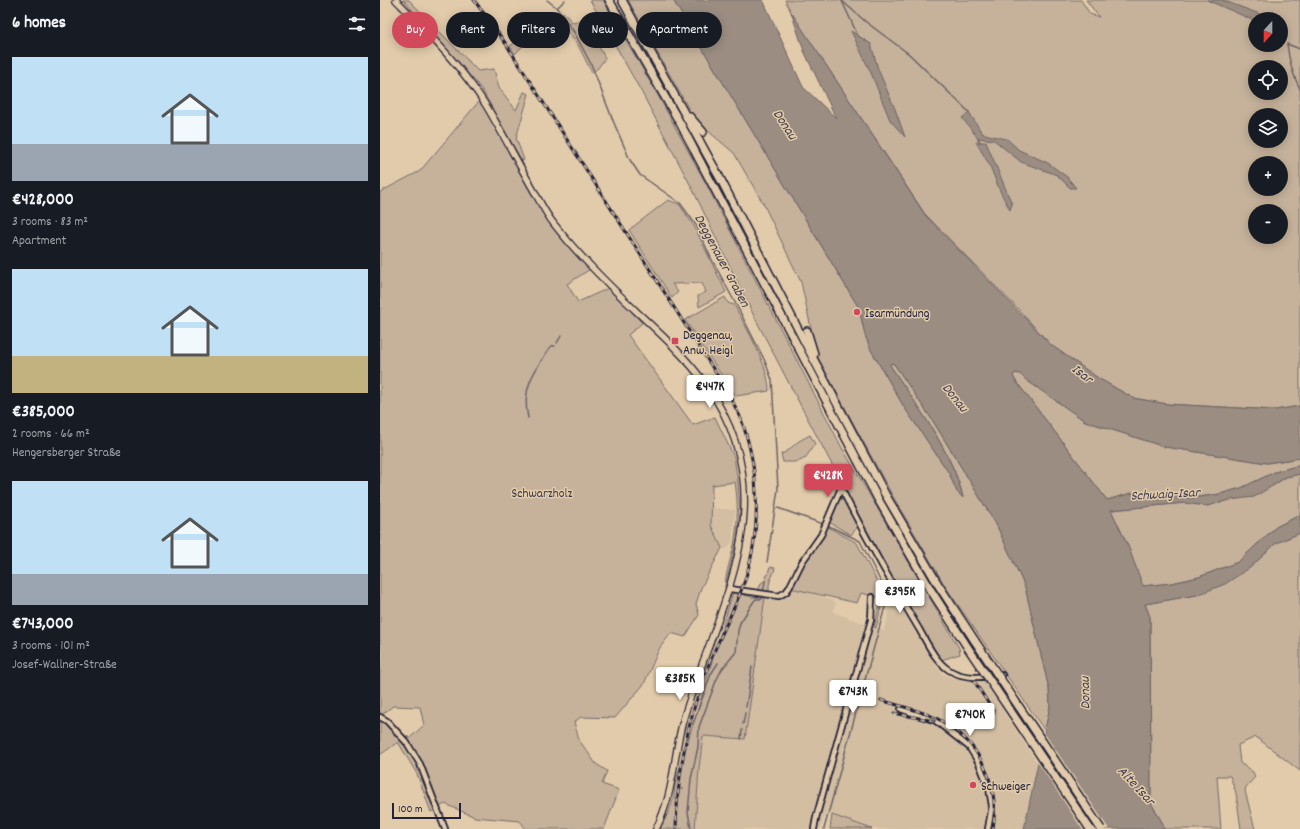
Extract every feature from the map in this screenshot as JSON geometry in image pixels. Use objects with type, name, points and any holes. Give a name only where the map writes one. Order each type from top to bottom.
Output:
[{"type":"highway","points":[[609,0],[680,123],[878,499],[932,592],[1090,829]]},
{"type":"highway","points":[[622,0],[721,180],[885,494],[939,586],[1101,829]]},
{"type":"highway","points":[[684,112],[691,117],[703,132]]},
{"type":"highway","points":[[807,331],[814,352],[814,360]]},
{"type":"main road","points":[[396,0],[439,45],[470,82],[488,109],[552,222],[592,268],[687,361],[708,388],[726,420],[737,447],[743,468],[744,515],[741,540],[730,589],[684,716],[676,748],[668,798],[656,829]]},
{"type":"street","points":[[730,589],[779,596],[786,592],[808,552],[821,535],[841,488],[897,594],[940,663],[956,674],[980,677],[1002,675]]},
{"type":"street","points":[[814,829],[871,620],[872,597]]},
{"type":"street","points":[[901,709],[936,721],[969,747],[984,773],[989,788],[992,806],[988,829]]},
{"type":"street","points":[[380,717],[387,721],[407,743],[420,764],[445,829]]},
{"type":"shaded area","points":[[712,508],[735,510],[732,542],[727,549],[723,549],[717,544],[712,531],[710,520]]},
{"type":"shaded area","points":[[794,586],[836,602],[833,612],[884,631],[892,602],[898,600],[936,666],[943,674],[961,681],[983,680],[1038,764],[1024,829],[872,829],[826,813],[820,829],[695,829],[699,768],[703,736],[745,739],[765,597],[775,598],[784,596]]},
{"type":"green space","points":[[403,0],[409,0],[421,12],[414,12]]},
{"type":"green space","points":[[590,0],[603,0],[610,12],[597,12]]},
{"type":"green space","points":[[628,0],[673,0],[680,12],[636,12],[636,14]]},
{"type":"green space","points":[[785,0],[1081,0],[1090,14],[1099,17],[1086,0],[1300,0],[1300,406],[1275,410],[1167,404],[1133,398],[1098,378],[1051,345],[1020,311],[925,214],[791,12]]},
{"type":"green space","points":[[570,20],[575,23],[578,21],[578,45],[570,35]]},
{"type":"green space","points":[[438,30],[446,38],[446,48],[438,39]]},
{"type":"green space","points":[[628,44],[661,101],[705,182],[841,446],[959,648],[960,654],[941,660],[898,589],[755,318],[692,188],[617,48],[628,48]]},
{"type":"green space","points":[[446,48],[456,48],[478,71],[494,69],[499,88],[516,110],[524,92],[529,94],[516,138],[524,160],[522,161],[482,90]]},
{"type":"green space","points":[[511,48],[521,48],[515,54]]},
{"type":"green space","points":[[580,48],[600,48],[605,58],[598,68],[592,73]]},
{"type":"green space","points":[[655,48],[702,48],[859,308],[865,335],[871,350],[904,407],[949,473],[957,492],[963,497],[951,463],[942,446],[890,365],[891,363],[894,364],[933,421],[996,524],[1025,587],[1049,689],[1050,706],[1045,731],[945,586],[891,493],[817,356],[801,282],[764,205],[734,153],[695,120]]},
{"type":"green space","name":"Schwarzholz","points":[[481,99],[552,222],[592,268],[567,284],[578,302],[611,287],[642,323],[628,335],[693,425],[715,417],[734,457],[740,510],[737,539],[725,588],[726,576],[734,545],[737,524],[735,482],[712,485],[711,525],[722,548],[701,588],[696,604],[699,615],[685,637],[671,633],[659,649],[644,684],[615,718],[581,717],[574,722],[579,740],[596,764],[607,771],[602,784],[619,790],[604,829],[526,829],[520,821],[475,817],[445,804],[431,812],[417,774],[398,742],[380,755],[380,719],[384,720],[392,728],[410,738],[424,725],[420,707],[393,706],[380,716],[380,192],[420,171]]},
{"type":"green space","points":[[668,200],[679,204],[694,226],[726,292],[699,307],[698,296],[706,292],[702,283],[672,284],[678,292],[672,298],[629,230]]},
{"type":"green space","points":[[725,297],[728,303],[734,305],[756,347],[765,370],[769,391],[736,396],[685,320]]},
{"type":"green space","points":[[1015,373],[1020,374],[1085,421],[1165,447],[1267,463],[1300,458],[1300,465],[1275,472],[1241,488],[1220,494],[1192,498],[1132,493],[1107,500],[1015,380],[1013,376]]},
{"type":"green space","points":[[810,435],[815,444],[803,460],[783,462],[781,454]]},
{"type":"green space","points":[[1300,474],[1300,515],[1276,527],[1238,562],[1199,577],[1172,583],[1142,586],[1128,546],[1111,510],[1185,503],[1207,506],[1274,485],[1286,477]]},
{"type":"green space","points":[[839,499],[844,500],[858,526],[851,535],[829,522],[832,511]]},
{"type":"green space","points":[[828,527],[857,543],[884,595],[876,628],[874,627],[881,598],[861,593],[857,603],[790,588],[798,572]]},
{"type":"green space","points":[[1300,533],[1300,771],[1256,737],[1238,745],[1240,763],[1253,772],[1255,777],[1246,787],[1245,791],[1255,829],[1241,829],[1236,793],[1230,776],[1217,776],[1221,829],[1164,829],[1163,824],[1151,803],[1150,617],[1145,604],[1197,595],[1251,567],[1276,543]]},
{"type":"green space","points":[[771,567],[775,568],[769,585],[769,592],[758,591],[761,583],[766,580],[765,576],[768,575]]},
{"type":"green space","points":[[733,592],[752,597],[765,597],[745,739],[703,736],[699,768],[695,829],[660,829],[672,802],[675,784]]},
{"type":"green space","points":[[832,815],[872,829],[830,829]]},
{"type":"water","points":[[673,0],[763,0],[803,87],[836,118],[804,51],[791,12],[925,215],[1051,345],[1098,378],[1133,398],[1167,404],[1275,410],[1300,406],[1300,458],[1267,463],[1165,447],[1085,421],[1026,380],[1020,374],[1015,373],[1013,376],[1107,500],[1132,493],[1192,498],[1220,494],[1241,488],[1275,472],[1300,465],[1300,474],[1286,477],[1254,497],[1230,500],[1207,506],[1185,503],[1111,510],[1128,546],[1143,586],[1172,583],[1199,577],[1238,562],[1276,527],[1300,515],[1300,533],[1276,543],[1251,567],[1225,584],[1197,595],[1145,604],[1150,617],[1151,803],[1163,824],[1164,829],[1024,829],[1050,706],[1049,689],[1025,587],[996,524],[933,421],[894,364],[891,363],[890,365],[942,446],[958,481],[963,498],[957,492],[949,473],[904,407],[871,350],[865,335],[859,308],[702,48],[722,48],[722,12],[680,12]]},
{"type":"water","points":[[1207,0],[1222,0],[1254,12],[1248,12],[1248,18]]},
{"type":"water","points":[[851,31],[871,44],[878,69],[905,137],[890,120],[871,73]]},
{"type":"water","points":[[969,112],[982,133],[1007,139],[1019,150],[1048,163],[1067,177],[1076,188],[1070,188],[1057,175],[1021,162],[994,140],[978,138],[962,118]]},
{"type":"water","points":[[976,142],[986,142],[1012,204],[1010,210],[1000,191],[990,166]]},
{"type":"pier","points":[[1043,731],[1109,829],[1082,829],[1037,761]]},
{"type":"waterway","name":"Deggenauer Graben","points":[[547,0],[556,7],[574,32],[591,64],[630,160],[640,175],[680,203],[696,225],[711,258],[764,359],[772,380],[778,489],[767,562]]},
{"type":"waterway","points":[[557,8],[565,0]]},
{"type":"waterway","points":[[841,0],[866,22],[909,54],[969,112]]},
{"type":"waterway","points":[[842,1],[858,36]]},
{"type":"waterway","points":[[1300,49],[1287,44],[1291,67],[1300,89]]},
{"type":"waterway","points":[[978,138],[980,142]]},
{"type":"waterway","points":[[557,343],[561,336]]},
{"type":"waterway","points":[[528,418],[526,397],[531,379],[551,346],[555,346]]},
{"type":"waterway","name":"Deggenauer Graben","points":[[775,507],[823,524]]},
{"type":"waterway","name":"Deggenauer Graben","points":[[824,829],[888,596],[860,541],[829,526]]},
{"type":"waterway","points":[[691,829],[688,812],[691,779],[698,747],[699,727],[716,681],[722,669],[736,652],[740,623],[754,601],[756,599],[762,599],[765,581]]},
{"type":"waterway","points":[[693,724],[711,674],[718,663]]},
{"type":"waterway","points":[[746,707],[752,667]]},
{"type":"waterway","points":[[743,724],[745,713]]},
{"type":"waterway","points":[[741,739],[742,730]]},
{"type":"railway","points":[[474,0],[506,44],[728,392],[741,419],[748,440],[755,483],[756,527],[753,549],[741,591],[704,676],[690,723],[680,775],[676,829]]},
{"type":"railway","points":[[974,681],[994,712]]},
{"type":"railway","points":[[881,700],[916,710],[936,718],[951,727],[975,750],[983,764],[993,795],[993,829]]},
{"type":"railway","points":[[894,713],[934,721]]},
{"type":"place","name":"Isarmündung","points":[[857,312]]},
{"type":"place","name":"Deggenau, Anw. Heigl","points":[[675,341]]},
{"type":"place","name":"Schweiger","points":[[973,785]]},
{"type":"water label","name":"Donau","points":[[786,124]]},
{"type":"water label","name":"Isar","points":[[1083,373]]},
{"type":"water label","name":"Donau","points":[[956,397]]},
{"type":"water label","name":"Schwaig-Isar","points":[[1165,493]]},
{"type":"water label","name":"Donau","points":[[1084,693]]},
{"type":"water label","name":"Alte Isar","points":[[1137,785]]}]
